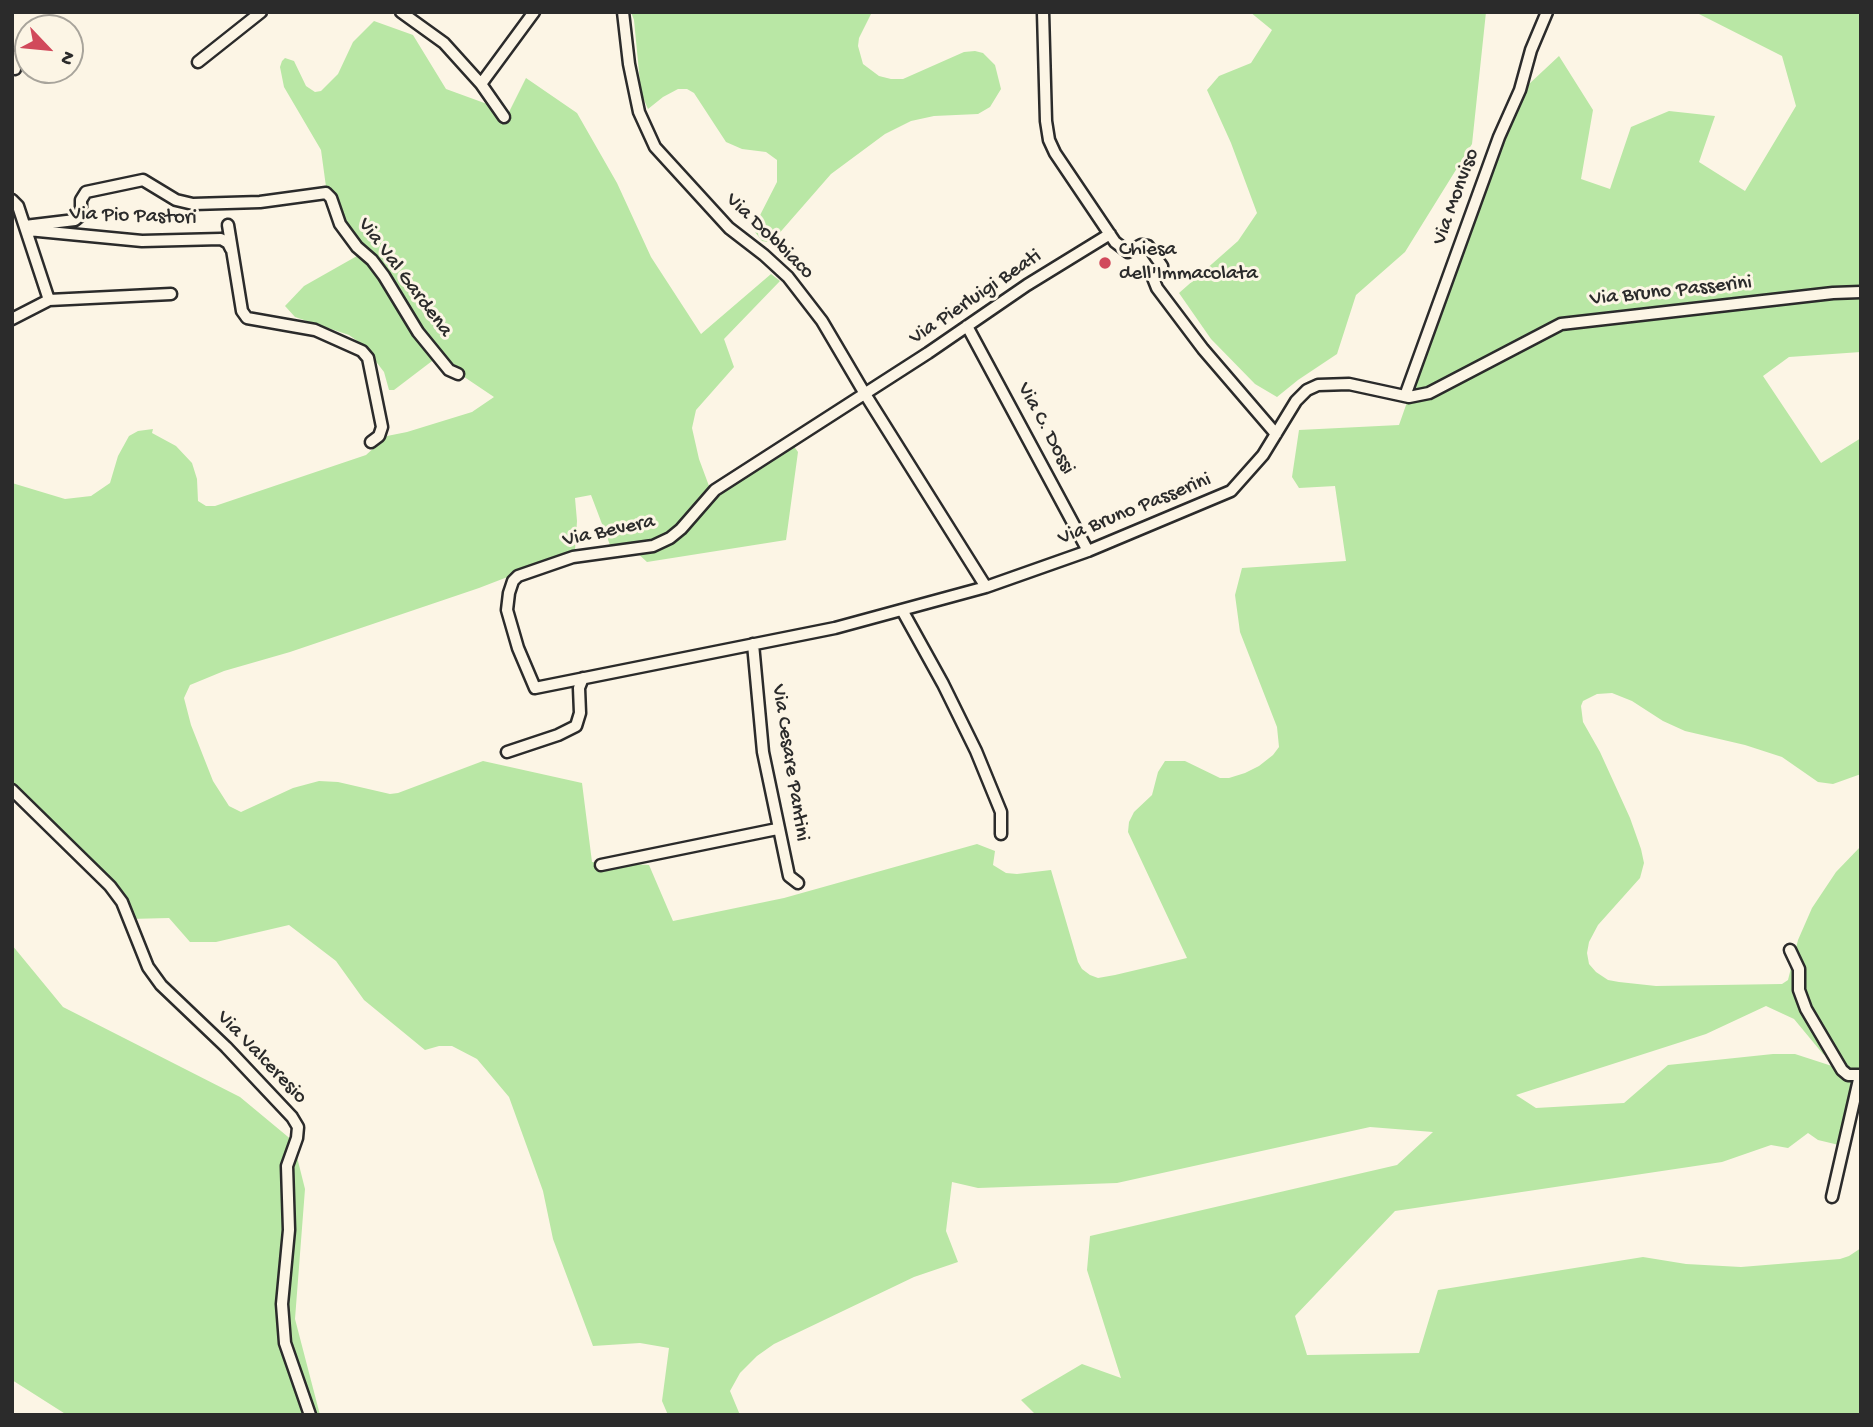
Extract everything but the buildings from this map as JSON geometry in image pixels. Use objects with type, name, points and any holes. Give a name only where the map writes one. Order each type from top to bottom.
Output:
[{"type":"street","points":[[198,62],[261,12]]},
{"type":"street","points":[[401,12],[444,43],[481,84],[504,117]]},
{"type":"street","points":[[481,84],[534,12]]},
{"type":"street","name":"Via Dobbiaco","points":[[622,12],[639,112],[655,147],[729,228],[788,278],[822,321],[864,394],[986,587]]},
{"type":"street","points":[[1043,12],[1044,89],[1049,140],[1055,153],[1115,242],[1128,252],[1141,245],[1147,246],[1162,266],[1153,278],[1157,288],[1203,349],[1276,435]]},
{"type":"street","name":"Via Monviso","points":[[1405,396],[1547,12]]},
{"type":"street","name":"Via Val Gardena","points":[[26,228],[75,220],[81,215],[81,200],[86,192],[143,180],[176,200],[193,204],[260,202],[326,193],[331,198],[340,224],[384,276],[418,332],[449,370],[458,374]]},
{"type":"street","points":[[12,200],[18,206],[49,300]]},
{"type":"street","name":"Via Pio Pastori","points":[[228,225],[242,311],[247,318],[315,330],[362,351],[368,358],[382,428],[379,436],[371,442]]},
{"type":"street","name":"Via Pio Pastori","points":[[26,228],[142,241],[221,239],[232,249]]},
{"type":"street","name":"Via Pierluigi Beati","points":[[864,394],[1027,285],[1110,234]]},
{"type":"street","name":"Via Bruno Passerini","points":[[535,688],[835,628],[986,587],[1088,551],[1231,491],[1250,471],[1276,435],[1296,401],[1307,390],[1318,385],[1349,384],[1405,396],[1429,393],[1561,324],[1861,292]]},
{"type":"street","points":[[12,319],[49,300],[171,294]]},
{"type":"street","name":"Via C. Dossi","points":[[967,326],[1088,551]]},
{"type":"street","name":"Via Bevera","points":[[535,688],[507,610],[509,593],[518,576],[573,557],[653,546],[670,538],[715,490],[864,394]]},
{"type":"street","points":[[902,610],[976,751],[1001,813],[1001,834]]},
{"type":"street","name":"Via Cesare Pantini","points":[[752,644],[763,752],[789,876],[798,883]]},
{"type":"street","points":[[507,752],[576,726],[580,713],[579,688],[583,678]]},
{"type":"street","name":"Via Valceresio","points":[[12,790],[110,886],[122,902],[148,967],[161,985],[226,1046],[292,1117],[298,1127],[297,1138],[286,1166],[289,1230],[282,1304],[285,1343],[310,1415]]},
{"type":"street","points":[[601,865],[778,829]]},
{"type":"street","points":[[1790,950],[1799,969],[1799,990],[1806,1010],[1842,1070],[1848,1075],[1861,1075],[1832,1197]]},
{"type":"green space","points":[[631,12],[872,12],[859,38],[858,46],[863,64],[879,76],[903,79],[964,52],[975,51],[983,53],[995,65],[1001,89],[990,107],[978,114],[934,116],[911,121],[885,134],[831,174],[776,237],[768,242],[762,241],[755,232],[755,225],[777,182],[777,160],[766,152],[742,149],[726,142],[694,93],[687,89],[678,89],[648,109],[641,93]]},
{"type":"green space","points":[[1250,12],[1486,12],[1472,144],[1405,252],[1356,295],[1337,354],[1277,397],[1255,384],[1211,339],[1179,293],[1238,241],[1257,213],[1231,143],[1207,90],[1219,76],[1251,63],[1272,30]]},
{"type":"green space","points":[[1695,12],[1861,12],[1861,352],[1789,357],[1763,376],[1821,463],[1861,438],[1861,774],[1833,784],[1818,782],[1782,757],[1685,731],[1663,721],[1632,701],[1612,693],[1597,694],[1583,701],[1583,722],[1630,818],[1644,863],[1640,878],[1598,925],[1589,942],[1587,953],[1589,964],[1596,972],[1608,980],[1619,982],[1656,986],[1782,984],[1788,980],[1798,940],[1812,908],[1836,872],[1861,846],[1861,1071],[1840,1066],[1823,1054],[1794,1019],[1766,1006],[1706,1034],[1516,1095],[1536,1108],[1624,1103],[1668,1065],[1795,1054],[1835,1067],[1856,1079],[1843,1146],[1818,1140],[1808,1133],[1788,1148],[1771,1145],[1722,1162],[1395,1211],[1295,1316],[1307,1355],[1419,1353],[1438,1290],[1643,1257],[1686,1264],[1741,1267],[1840,1259],[1861,1248],[1861,1415],[1036,1415],[1021,1400],[1082,1364],[1121,1378],[1087,1270],[1090,1236],[1397,1165],[1433,1132],[1370,1127],[1117,1183],[978,1188],[952,1182],[946,1231],[958,1262],[914,1277],[774,1344],[740,1373],[730,1391],[740,1415],[668,1415],[662,1401],[669,1348],[640,1343],[593,1346],[553,1239],[543,1191],[509,1097],[477,1059],[452,1046],[425,1050],[364,1000],[336,961],[289,925],[216,942],[190,942],[169,918],[129,919],[122,902],[12,793],[12,483],[65,499],[91,496],[110,483],[118,456],[129,436],[138,431],[153,429],[152,433],[176,446],[192,463],[197,479],[198,501],[206,506],[215,506],[366,455],[387,436],[472,412],[494,397],[436,358],[394,390],[389,390],[384,372],[364,346],[349,335],[295,317],[285,306],[304,286],[364,252],[341,222],[327,194],[321,150],[284,87],[280,67],[285,58],[294,61],[306,86],[315,92],[321,91],[338,74],[353,42],[374,21],[413,35],[446,89],[509,112],[526,78],[577,113],[617,183],[651,257],[701,334],[771,274],[780,281],[724,339],[734,367],[696,410],[692,428],[709,486],[786,445],[793,445],[798,452],[786,540],[647,562],[634,550],[610,545],[591,495],[575,498],[575,551],[479,588],[290,652],[224,671],[190,685],[184,698],[191,725],[213,781],[229,806],[241,812],[293,788],[319,781],[338,782],[390,794],[398,793],[483,761],[582,783],[592,862],[649,865],[673,921],[784,898],[977,844],[995,851],[993,865],[1006,873],[1051,870],[1078,962],[1090,975],[1098,978],[1187,958],[1128,832],[1129,822],[1134,812],[1152,795],[1158,772],[1165,761],[1185,761],[1220,778],[1229,778],[1259,766],[1279,747],[1277,727],[1240,632],[1235,595],[1242,568],[1346,561],[1335,486],[1299,488],[1292,477],[1299,430],[1399,425],[1514,98],[1559,56],[1593,110],[1581,179],[1610,189],[1631,127],[1669,111],[1715,116],[1699,162],[1745,191],[1796,106],[1782,56]]},
{"type":"green space","points":[[12,945],[63,1007],[240,1097],[293,1141],[305,1189],[295,1319],[320,1415],[67,1415],[12,1380]]},
{"type":"place","name":"Chiesa dell'Immacolata","points":[[1105,263]]}]
